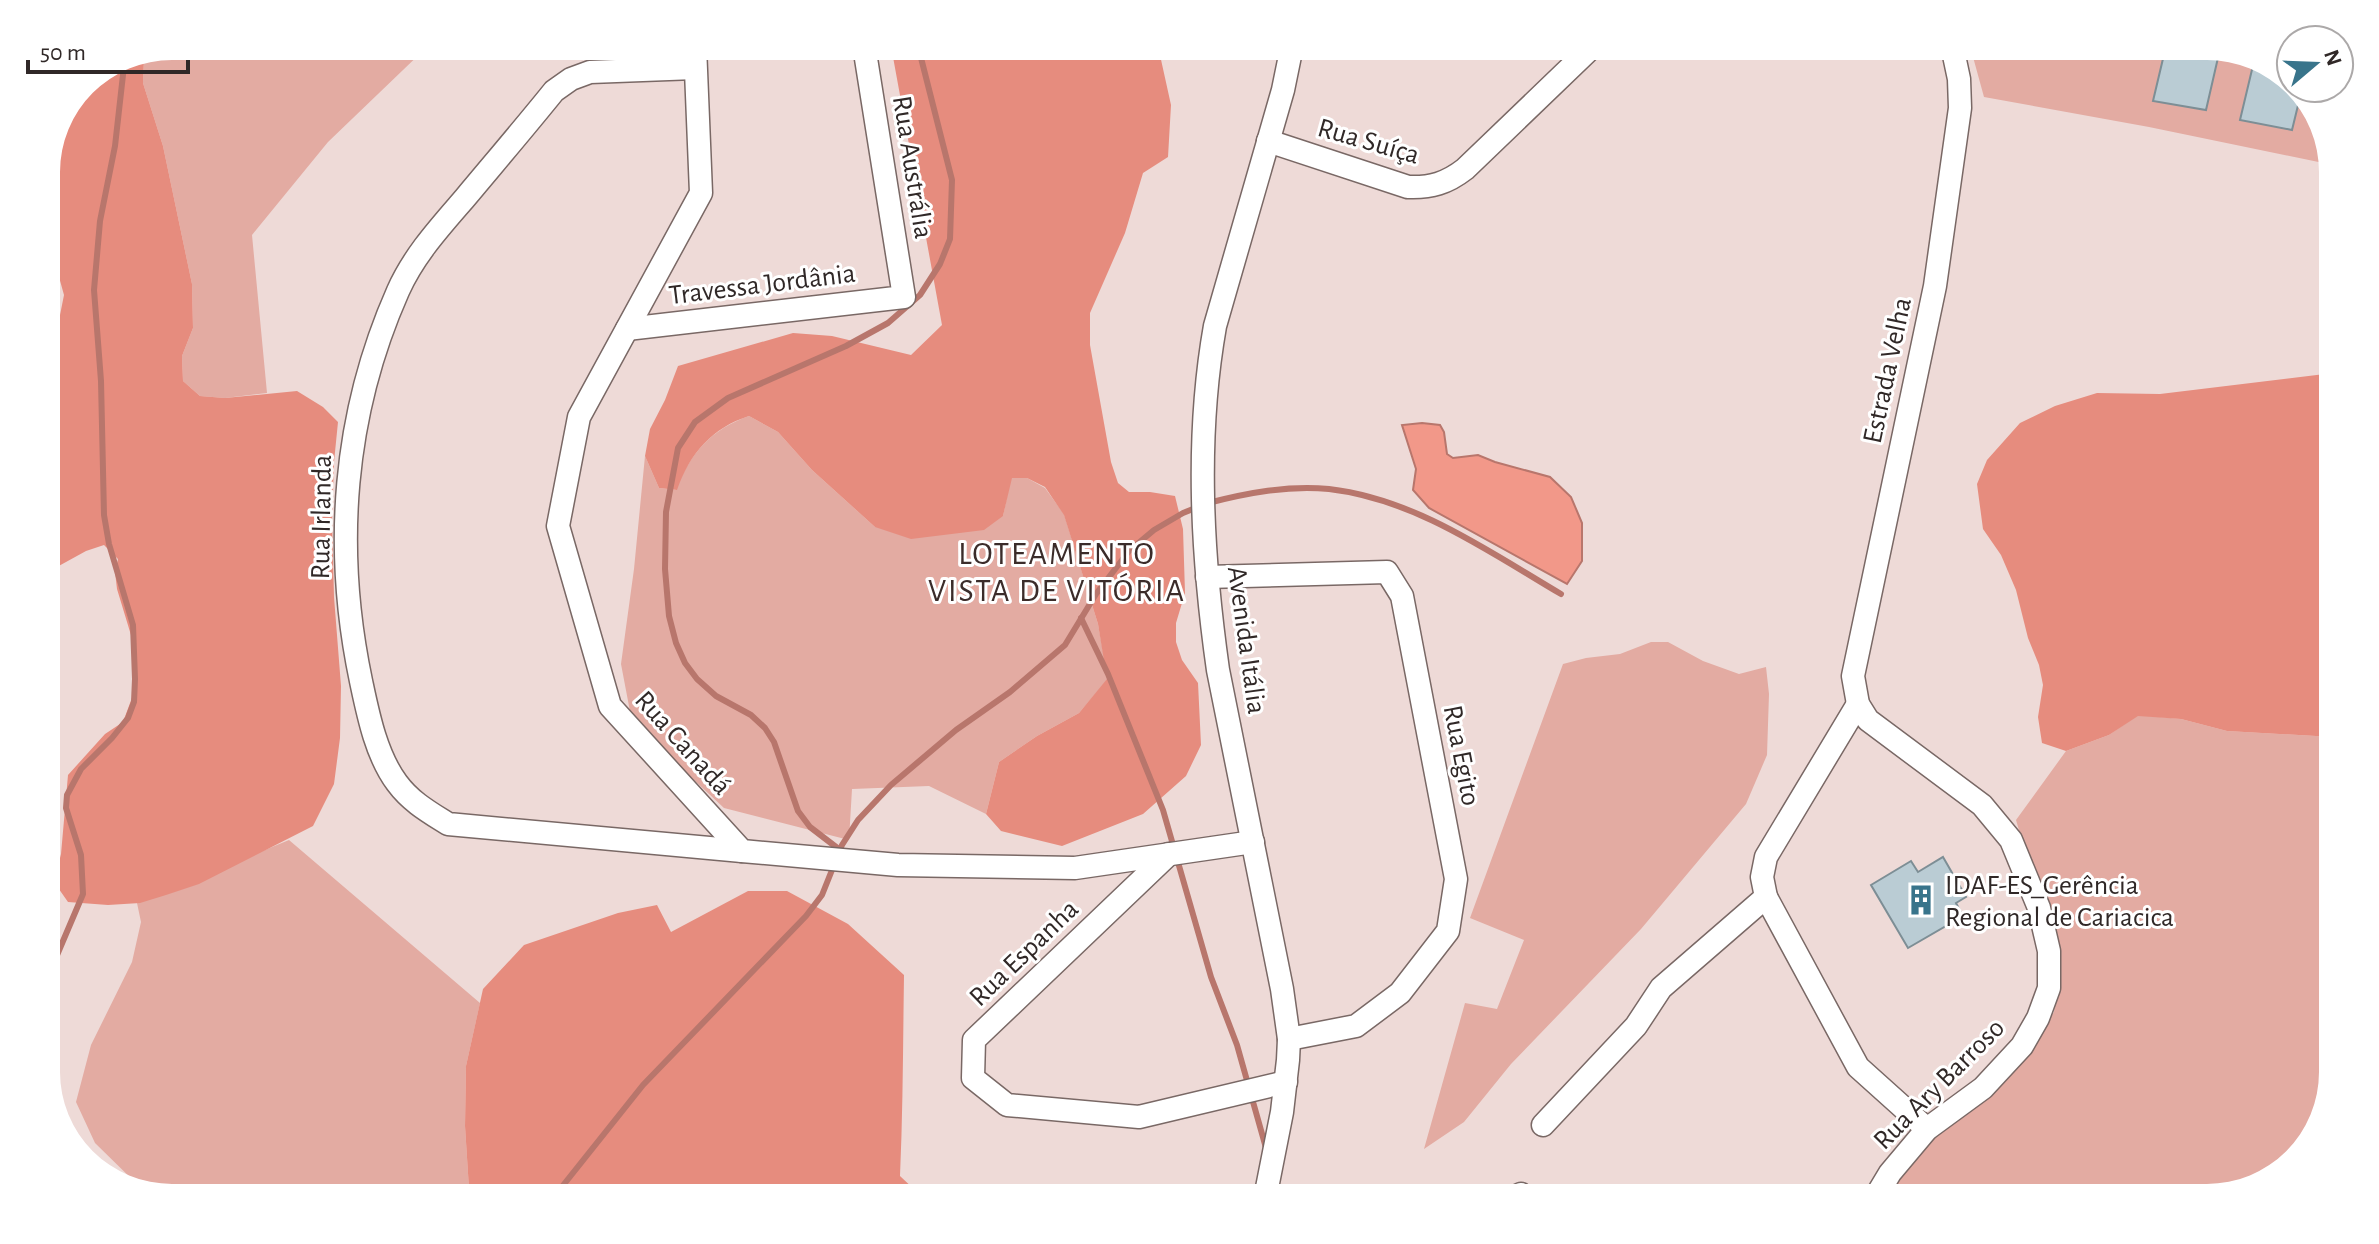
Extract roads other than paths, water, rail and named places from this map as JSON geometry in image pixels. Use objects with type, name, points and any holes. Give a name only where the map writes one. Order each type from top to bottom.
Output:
[{"type":"street","name":"Rua Irlanda","points":[[674,60],[590,72],[571,79],[554,91],[422,249],[399,289],[362,392],[351,447],[346,508],[351,634],[365,701],[381,754],[396,782],[417,805],[448,824],[742,851]]},
{"type":"street","name":"Rua Canadá","points":[[695,60],[701,193],[579,417],[558,526],[610,706],[742,851]]},
{"type":"street","name":"Rua Austrália","points":[[866,60],[904,297]]},
{"type":"street","name":"Avenida Itália","points":[[1268,1184],[1286,1082],[1289,1039],[1282,989],[1218,670],[1207,577],[1204,432],[1209,360],[1215,326],[1289,60]]},
{"type":"street","name":"Rua Suíça","points":[[1268,141],[1408,187],[1433,186],[1465,169],[1578,60]]},
{"type":"street","name":"Estrada Velha","points":[[1858,704],[1853,676],[1935,286],[1960,108],[1955,60]]},
{"type":"street","name":"Travessa Jordânia","points":[[627,329],[904,297]]},
{"type":"street","name":"Rua Egito","points":[[1207,577],[1387,572],[1402,596],[1456,879],[1448,931],[1400,993],[1356,1026],[1289,1039]]},
{"type":"street","points":[[1858,704],[1766,857],[1762,877],[1766,897],[1858,1067],[1927,1129]]},
{"type":"street","name":"Rua Ary Barroso","points":[[1858,704],[1868,720],[1883,733],[1982,805],[2011,840],[2039,908],[2049,951],[2049,988],[2038,1018],[2022,1046],[1983,1088],[1927,1129],[1883,1184]]},
{"type":"street","points":[[742,851],[898,865],[1075,868],[1253,842]]},
{"type":"street","name":"Rua Espanha","points":[[1169,854],[974,1040],[973,1078],[1007,1105],[1139,1117],[1286,1082]]},
{"type":"street","points":[[1543,1125],[1636,1026],[1661,988],[1766,897]]},
{"type":"waterway","points":[[840,850],[810,827],[798,811],[774,742],[765,728],[751,715],[716,696],[685,663],[669,616],[665,569],[666,512],[678,448],[695,422],[728,398],[846,346],[888,323],[920,295],[940,264],[950,239],[952,180],[922,60]]},
{"type":"waterway","points":[[60,948],[83,894],[81,855],[66,808],[67,795],[81,769],[128,718],[134,702],[133,625],[109,544],[104,515],[101,381],[94,290],[100,221],[115,146],[123,72]]},
{"type":"waterway","points":[[1208,503],[1253,493],[1298,488],[1329,489],[1361,495],[1421,515],[1450,529],[1561,594]]},
{"type":"waterway","points":[[564,1184],[643,1085],[806,916],[822,895],[842,845],[858,820],[891,785],[956,730],[1010,692],[1065,645],[1096,594],[1129,551],[1154,530],[1198,507]]},
{"type":"waterway","points":[[1081,618],[1108,674],[1163,810],[1211,977],[1237,1045],[1266,1148]]},
{"type":"place","name":"IDAF-ES_Gerência Regional de Cariacica","points":[[1921,900]]},
{"type":"district","name":"LOTEAMENTO VISTA DE VITÓRIA","points":[[1057,572]]}]
